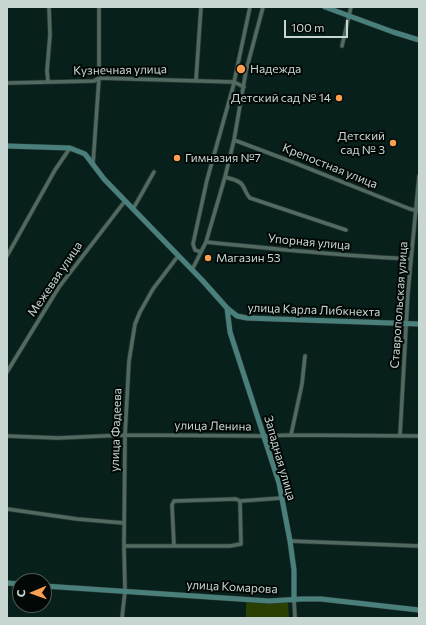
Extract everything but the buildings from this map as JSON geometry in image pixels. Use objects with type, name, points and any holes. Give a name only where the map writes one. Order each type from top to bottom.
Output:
[{"type":"main road","points":[[325,7],[419,40]]},
{"type":"main road","name":"улица Карла Либкнехта","points":[[7,146],[70,148],[85,154],[104,179],[227,308],[237,316],[247,318],[419,324]]},
{"type":"main road","name":"Западная улица","points":[[227,308],[230,332],[280,483],[294,570],[294,600]]},
{"type":"main road","name":"улица Комарова","points":[[52,586],[269,601],[321,599],[419,610]]},
{"type":"street","points":[[48,81],[47,71],[50,35],[49,7]]},
{"type":"street","points":[[93,164],[100,78],[99,7]]},
{"type":"street","points":[[196,80],[201,7]]},
{"type":"street","points":[[201,252],[195,250],[193,244],[207,180],[234,82],[250,7]]},
{"type":"street","points":[[192,270],[206,242],[234,140],[246,71],[263,7]]},
{"type":"street","points":[[342,46],[351,7]]},
{"type":"street","name":"Кузнечная улица","points":[[7,83],[94,81],[100,78],[234,82]]},
{"type":"street","points":[[234,82],[244,87]]},
{"type":"street","name":"Крепостная улица","points":[[234,140],[290,160],[417,211]]},
{"type":"street","points":[[7,256],[55,170],[70,148]]},
{"type":"street","points":[[133,209],[154,172]]},
{"type":"street","name":"Ставропольская улица","points":[[400,435],[419,176]]},
{"type":"street","points":[[224,177],[240,182],[250,198],[346,230]]},
{"type":"street","name":"Межевая улица","points":[[7,372],[59,287],[125,201]]},
{"type":"street","name":"Упорная улица","points":[[206,242],[275,250],[348,256],[412,259]]},
{"type":"street","name":"улица Фадеева","points":[[122,618],[125,591],[125,435],[129,361],[135,324],[146,301],[178,256]]},
{"type":"street","points":[[291,435],[302,384],[306,356]]},
{"type":"street","name":"улица Ленина","points":[[7,436],[58,438],[125,435],[419,436]]},
{"type":"street","points":[[174,546],[172,505],[174,501],[236,499],[240,501],[282,498]]},
{"type":"street","points":[[124,546],[230,546],[241,544],[240,501]]},
{"type":"street","points":[[7,509],[77,519],[124,523]]},
{"type":"street","points":[[290,541],[419,546]]},
{"type":"street","name":"Западная улица","points":[[294,600],[294,618]]},
{"type":"green space","points":[[246,602],[288,603],[289,618],[246,618]]},
{"type":"place","name":"Надежда","points":[[241,69]]},
{"type":"place","name":"Детский сад № 14","points":[[339,98]]},
{"type":"place","name":"Детский сад № 3","points":[[393,143]]},
{"type":"place","name":"Гимназия №7","points":[[177,158]]},
{"type":"place","name":"Магазин 53","points":[[208,258]]}]
